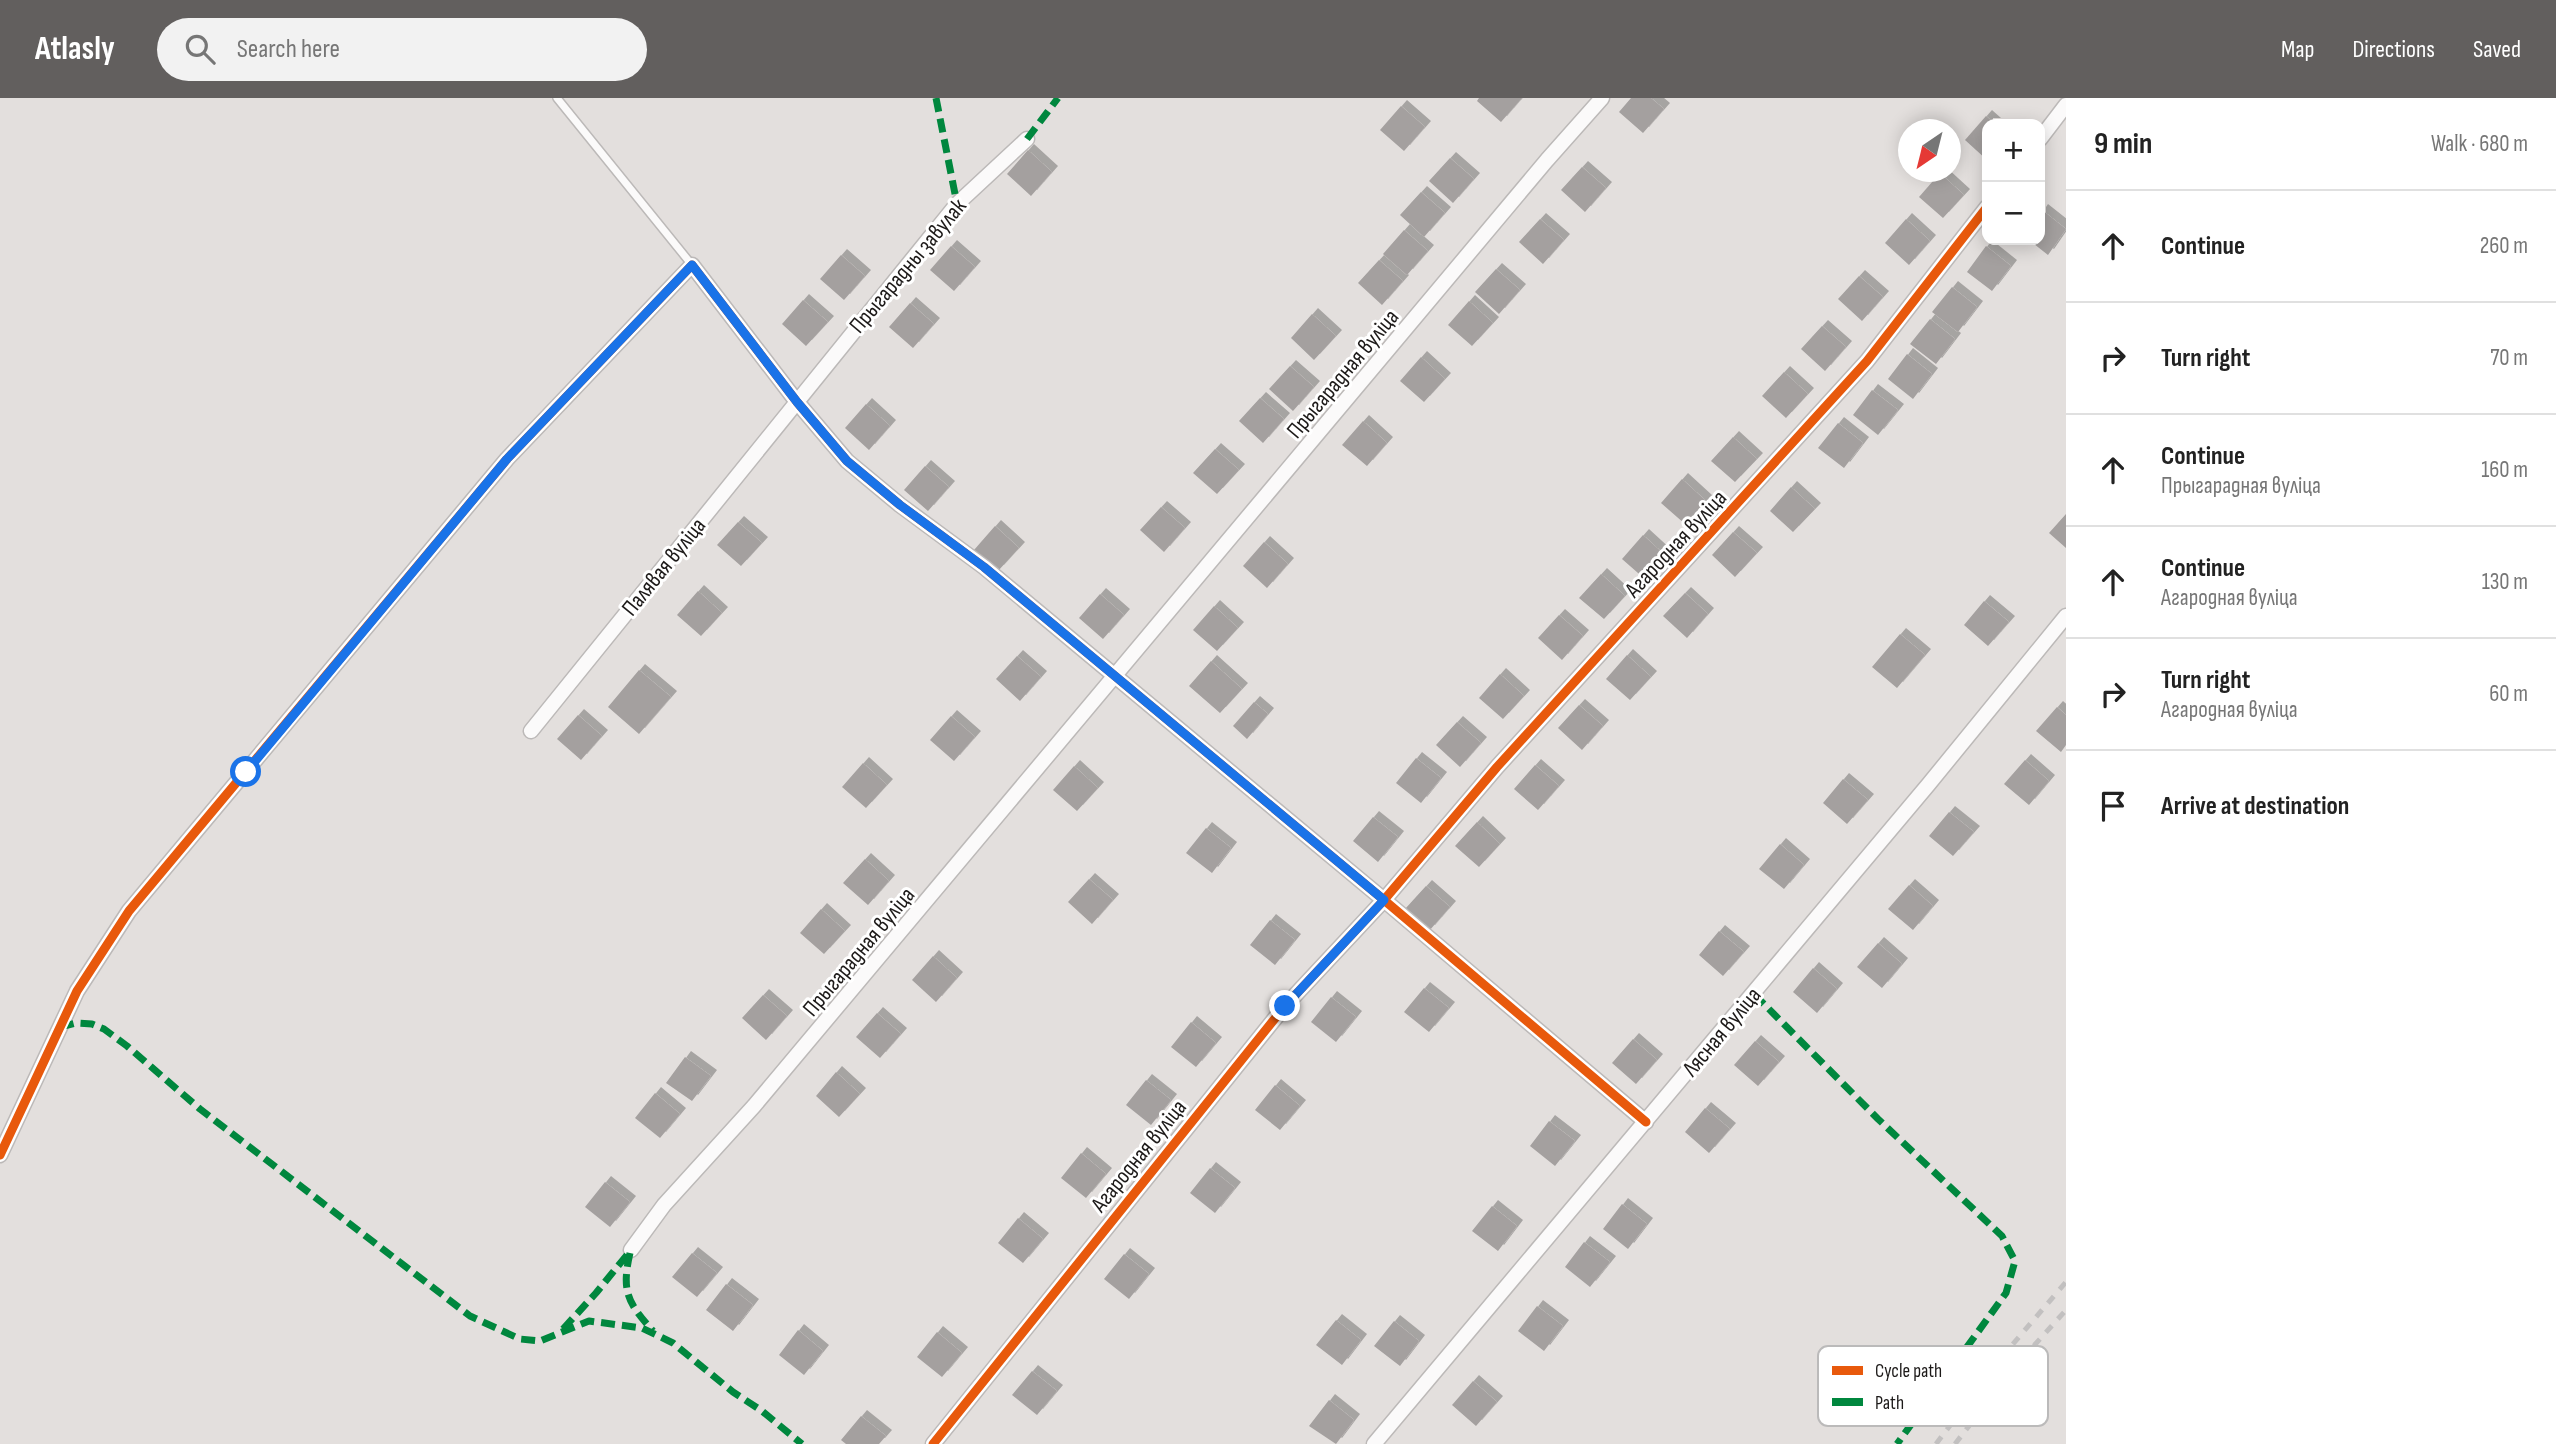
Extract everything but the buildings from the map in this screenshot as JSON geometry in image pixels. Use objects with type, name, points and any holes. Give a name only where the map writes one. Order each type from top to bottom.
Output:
[{"type":"street","name":"Прыгарадная вуліца","points":[[631,1250],[664,1205],[754,1106],[1547,160],[1602,98]]},
{"type":"street","points":[[2045,132],[2066,105]]},
{"type":"street","name":"Прыгарадны завулак","points":[[797,402],[957,204],[1027,139]]},
{"type":"street","name":"Агародная вуліца","points":[[933,1444],[1285,1006],[1384,900],[1497,767],[1867,361],[1982,213]]},
{"type":"street","points":[[0,1155],[77,991],[129,911],[507,459],[692,265],[797,402],[847,461],[900,505],[984,567],[1646,1122]]},
{"type":"street","name":"Палявая вуліца","points":[[531,731],[797,402]]},
{"type":"street","name":"Лясная вуліца","points":[[1374,1444],[1928,785],[2066,616]]},
{"type":"lane","points":[[558,98],[692,265]]},
{"type":"railway","points":[[2011,1346],[2066,1282]]},
{"type":"railway","points":[[2034,1346],[2066,1310]]},
{"type":"railway","points":[[1936,1444],[1950,1426]]},
{"type":"railway","points":[[1955,1444],[1969,1426]]},
{"type":"marked path","points":[[936,98],[957,204]]},
{"type":"marked path","points":[[1027,139],[1058,98]]},
{"type":"marked path","points":[[1754,994],[1878,1119],[2002,1236],[2015,1261],[2006,1293],[1968,1346]]},
{"type":"marked path","points":[[60,1027],[76,1023],[92,1024],[104,1029],[200,1109],[470,1316],[520,1339],[540,1341],[589,1321],[642,1328],[673,1343],[802,1444]]},
{"type":"marked path","points":[[563,1329],[631,1250]]},
{"type":"marked path","points":[[630,1253],[626,1278],[629,1296],[653,1331]]},
{"type":"marked path","points":[[1897,1444],[1910,1426]]},
{"type":"cycle path","points":[[933,1444],[1285,1006],[1384,900],[1497,767],[1867,361],[1982,213]]},
{"type":"cycle path","points":[[0,1155],[77,991],[129,911],[507,459],[692,265],[797,402],[847,461],[900,505],[984,567],[1646,1122]]},
{"type":"route","points":[[246,772],[507,459],[692,265],[797,402],[847,461],[900,505],[984,567],[1384,900],[1285,1006]]}]
